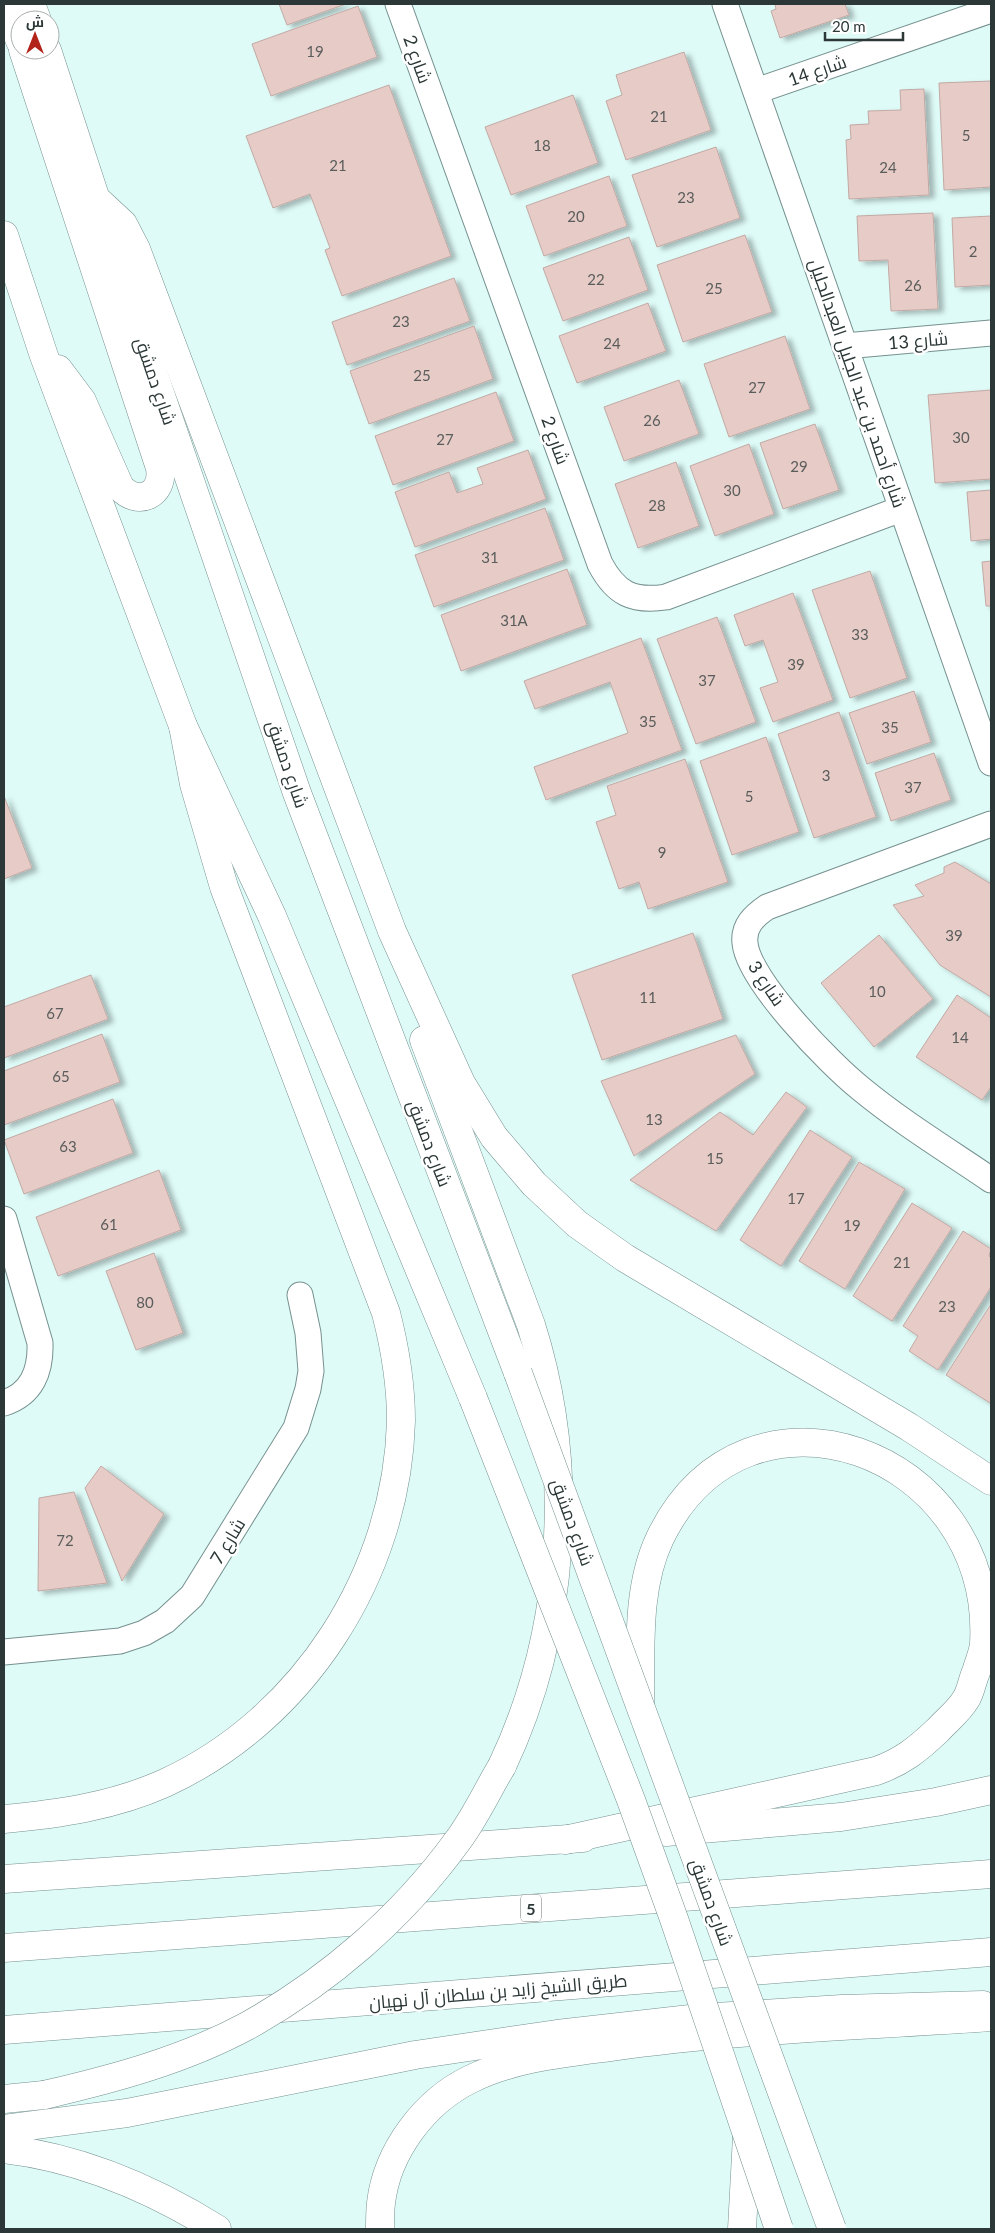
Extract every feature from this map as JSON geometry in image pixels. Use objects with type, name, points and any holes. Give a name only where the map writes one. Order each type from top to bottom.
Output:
[{"type":"main road","points":[[26,60],[160,468],[160,481],[153,492],[140,498],[132,496],[120,487],[82,401],[62,374],[44,356]]},
{"type":"main road","name":"شارع دمشق","points":[[50,60],[149,361],[298,793],[518,1373],[832,2229]]},
{"type":"main road","points":[[96,199],[123,224],[136,249],[392,931],[461,1083],[494,1136],[534,1184],[576,1224],[626,1258],[909,1427],[991,1481]]},
{"type":"main road","points":[[4,235],[44,356],[183,726],[272,916],[473,1398],[631,1800],[779,2229]]},
{"type":"main road","points":[[4,1819],[73,1811],[136,1795],[202,1763],[222,1750],[268,1713],[313,1665],[353,1603],[369,1570],[382,1535],[395,1478],[401,1420],[399,1382],[394,1344],[386,1313],[224,887],[194,784],[183,726]]},
{"type":"main road","points":[[4,2099],[44,2095],[138,2070],[197,2048],[246,2026],[325,1976],[396,1913],[428,1879],[457,1842],[502,1766],[518,1733],[531,1696],[546,1630],[556,1563],[558,1514],[555,1427],[542,1361],[531,1325],[421,1033],[400,966],[392,931]]},
{"type":"main road","points":[[565,1840],[890,1766],[926,1743],[961,1706],[967,1697],[984,1645],[986,1590],[981,1570],[966,1532],[953,1513],[932,1489],[911,1472],[891,1461],[842,1445],[813,1441],[768,1446],[723,1467],[704,1482],[672,1517],[660,1538],[646,1584],[642,1613],[640,1703]]},
{"type":"main road","points":[[4,1879],[565,1840],[833,1818],[936,1802],[991,1790]]},
{"type":"main road","name":"5","points":[[4,1948],[991,1874]]},
{"type":"main road","name":"طريق الشيخ زايد بن سلطان آل نهيان","points":[[4,2030],[991,1952]]},
{"type":"main road","points":[[4,2129],[126,2113],[415,2055],[557,2034],[699,2018],[842,2009],[991,2005]]},
{"type":"main road","points":[[380,2229],[381,2202],[390,2171],[404,2140],[426,2112],[444,2096],[471,2079],[507,2065],[568,2052],[709,2036],[991,2017]]},
{"type":"main road","points":[[742,2229],[747,2134]]},
{"type":"main road","points":[[4,2149],[68,2161],[110,2174],[150,2191],[217,2229]]},
{"type":"street","name":"شارع 2","points":[[398,4],[600,564],[610,581],[627,594],[638,599],[666,597],[901,509]]},
{"type":"street","name":"شارع أحمد بن عبد الجليل العبدالجليل","points":[[724,4],[991,763]]},
{"type":"street","name":"شارع 14","points":[[756,91],[991,10]]},
{"type":"street","name":"شارع 13","points":[[845,346],[991,333]]},
{"type":"street","name":"شارع 3","points":[[991,824],[767,907],[752,918],[745,932],[744,942],[750,962],[775,1000],[798,1027],[857,1087],[991,1180]]},
{"type":"street","points":[[4,1219],[40,1343],[40,1358],[38,1369],[24,1393],[4,1403]]},
{"type":"street","name":"شارع 7","points":[[4,1652],[120,1641],[144,1633],[164,1621],[192,1596],[296,1428],[308,1389],[311,1371],[308,1333],[300,1295]]},
{"type":"building","points":[[279,4],[346,4],[287,25]]},
{"type":"building","points":[[775,4],[845,4],[849,15],[780,38],[771,11],[776,9]]},
{"type":"building","points":[[358,6],[377,57],[271,96],[252,44]]},
{"type":"building","points":[[684,52],[711,130],[626,160],[606,101],[622,95],[616,75]]},
{"type":"building","points":[[991,81],[991,187],[944,190],[939,83]]},
{"type":"building","points":[[389,85],[451,256],[342,296],[325,250],[330,248],[310,194],[273,208],[246,136]]},
{"type":"building","points":[[924,89],[929,195],[849,199],[846,140],[851,139],[850,125],[869,124],[868,111],[901,110],[900,90]]},
{"type":"building","points":[[573,95],[598,163],[511,195],[485,127]]},
{"type":"building","points":[[716,147],[740,218],[657,247],[632,175]]},
{"type":"building","points":[[609,176],[627,226],[544,256],[526,206]]},
{"type":"building","points":[[933,213],[938,309],[891,311],[888,260],[859,261],[857,216]]},
{"type":"building","points":[[991,216],[991,285],[955,287],[952,218]]},
{"type":"building","points":[[745,235],[772,312],[683,342],[657,265]]},
{"type":"building","points":[[629,237],[648,290],[563,321],[543,268]]},
{"type":"building","points":[[454,278],[470,321],[347,365],[332,322]]},
{"type":"building","points":[[648,303],[666,351],[577,383],[559,336]]},
{"type":"building","points":[[474,326],[493,379],[369,424],[350,371]]},
{"type":"building","points":[[785,336],[810,409],[729,437],[704,364]]},
{"type":"building","points":[[679,380],[699,434],[624,461],[604,407]]},
{"type":"building","points":[[991,390],[991,479],[935,483],[928,395]]},
{"type":"building","points":[[496,392],[514,441],[393,485],[375,436]]},
{"type":"building","points":[[815,424],[839,490],[783,509],[760,443]]},
{"type":"building","points":[[749,444],[774,514],[715,536],[690,466]]},
{"type":"building","points":[[528,450],[546,499],[415,547],[395,492],[449,472],[457,493],[483,484],[477,468]]},
{"type":"building","points":[[676,462],[699,526],[638,548],[615,484]]},
{"type":"building","points":[[991,490],[991,539],[971,541],[967,492]]},
{"type":"building","points":[[545,508],[564,560],[434,607],[415,555]]},
{"type":"building","points":[[991,561],[991,606],[986,606],[982,562]]},
{"type":"building","points":[[567,569],[587,625],[461,671],[441,615]]},
{"type":"building","points":[[870,571],[907,678],[850,698],[812,590]]},
{"type":"building","points":[[793,593],[833,700],[773,722],[760,688],[778,682],[763,640],[745,646],[734,615]]},
{"type":"building","points":[[717,617],[756,722],[696,744],[657,639]]},
{"type":"building","points":[[641,638],[682,750],[546,800],[534,767],[628,733],[610,682],[535,709],[524,681]]},
{"type":"building","points":[[914,691],[931,742],[867,764],[849,713]]},
{"type":"building","points":[[839,712],[876,817],[814,838],[778,734]]},
{"type":"building","points":[[766,737],[799,832],[732,855],[700,761]]},
{"type":"building","points":[[934,753],[951,800],[891,821],[875,773]]},
{"type":"building","points":[[685,759],[728,882],[648,909],[639,882],[619,889],[596,822],[616,815],[607,786]]},
{"type":"building","points":[[4,796],[32,868],[4,879]]},
{"type":"building","points":[[955,862],[991,884],[991,997],[940,965],[893,905],[924,896],[915,885],[944,873],[944,867]]},
{"type":"building","points":[[693,933],[723,1019],[602,1060],[572,975]]},
{"type":"building","points":[[879,935],[933,999],[874,1047],[821,983]]},
{"type":"building","points":[[91,975],[108,1019],[4,1058],[4,1007]]},
{"type":"building","points":[[957,995],[991,1018],[991,1087],[982,1100],[916,1057]]},
{"type":"building","points":[[102,1034],[120,1082],[4,1125],[4,1071]]},
{"type":"building","points":[[736,1035],[755,1074],[634,1156],[601,1081]]},
{"type":"building","points":[[786,1092],[807,1107],[716,1231],[630,1180],[720,1112],[753,1135]]},
{"type":"building","points":[[113,1099],[133,1153],[24,1194],[4,1140]]},
{"type":"building","points":[[810,1130],[852,1157],[781,1266],[740,1240]]},
{"type":"building","points":[[859,1162],[905,1189],[845,1289],[799,1261]]},
{"type":"building","points":[[159,1170],[181,1230],[58,1276],[36,1217]]},
{"type":"building","points":[[912,1203],[952,1228],[892,1321],[853,1296]]},
{"type":"building","points":[[963,1231],[991,1249],[989,1256],[991,1258],[991,1287],[938,1370],[909,1351],[918,1336],[903,1326]]},
{"type":"building","points":[[154,1253],[183,1333],[136,1350],[106,1271]]},
{"type":"building","points":[[991,1304],[991,1402],[990,1403],[946,1375]]},
{"type":"building","points":[[101,1466],[164,1514],[122,1581],[85,1488]]},
{"type":"building","points":[[74,1492],[107,1583],[38,1591],[39,1498]]}]
